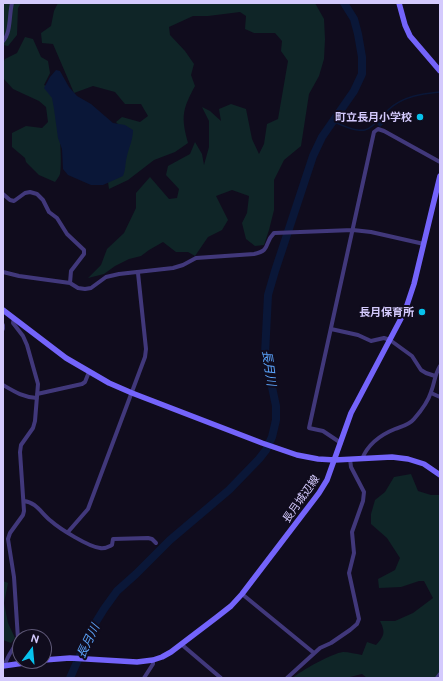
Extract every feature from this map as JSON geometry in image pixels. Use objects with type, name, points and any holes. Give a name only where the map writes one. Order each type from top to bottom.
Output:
[{"type":"main road","points":[[399,3],[404,25],[410,36],[440,71]]},
{"type":"main road","name":"長月城辺線","points":[[52,659],[85,658],[137,662],[162,657],[171,652],[231,606],[242,594],[319,493],[327,480],[358,400],[409,301],[440,176]]},
{"type":"main road","points":[[3,310],[66,358],[109,383],[262,443],[297,455],[318,459],[350,460],[392,457],[408,459],[424,464],[440,475]]},
{"type":"street","points":[[3,41],[7,37],[9,29],[9,14],[12,3]]},
{"type":"street","points":[[341,443],[323,431],[309,428],[374,132],[378,129],[384,131],[440,162]]},
{"type":"street","points":[[3,194],[10,200],[14,201],[25,193],[30,192],[37,194],[43,200],[49,212],[57,218],[67,234],[84,250],[84,254],[71,271],[70,283]]},
{"type":"street","points":[[3,272],[19,276],[70,283],[78,288],[85,289],[91,288],[106,277],[119,274],[173,268],[183,265],[196,258],[263,252],[266,249],[270,237],[274,233],[353,230],[371,232],[424,244]]},
{"type":"street","points":[[68,532],[88,509],[145,357],[146,349],[138,273]]},
{"type":"street","points":[[4,666],[7,656],[18,639],[14,577],[8,539],[10,533],[23,515],[24,501],[20,452],[21,446],[33,428],[35,421],[38,384],[23,336],[13,323],[14,318]]},
{"type":"street","points":[[331,329],[358,335],[371,341],[384,338],[390,340],[412,356],[421,370],[435,376]]},
{"type":"street","points":[[362,459],[368,447],[384,434],[409,424],[425,405],[440,366]]},
{"type":"street","points":[[3,385],[19,395],[26,397],[37,396],[82,384],[85,382],[89,372]]},
{"type":"street","points":[[431,392],[440,397]]},
{"type":"street","points":[[287,678],[314,653],[350,630],[359,620],[349,573],[354,553],[352,532],[363,501],[364,492],[351,467],[350,460]]},
{"type":"street","points":[[24,501],[29,501],[34,504],[51,521],[68,532],[102,549],[112,545],[113,539],[148,538],[152,539],[156,543]]},
{"type":"street","points":[[242,594],[314,653]]},
{"type":"street","points":[[181,644],[220,678]]},
{"type":"street","points":[[144,678],[153,664],[153,660]]},
{"type":"street","points":[[438,678],[440,674]]},
{"type":"green space","points":[[3,3],[21,3],[18,8],[17,35],[8,46],[3,45]]},
{"type":"green space","points":[[58,3],[315,3],[324,19],[324,59],[319,76],[309,94],[301,146],[284,160],[274,180],[274,210],[264,245],[255,246],[246,239],[242,223],[247,213],[249,196],[232,190],[216,196],[228,220],[222,230],[208,237],[195,256],[188,252],[176,252],[163,242],[141,256],[129,259],[115,266],[104,274],[88,278],[101,265],[107,249],[124,233],[136,208],[136,193],[150,177],[169,199],[177,198],[179,189],[166,175],[168,166],[190,154],[195,142],[202,154],[204,165],[209,147],[209,121],[202,107],[210,111],[221,121],[219,109],[231,104],[246,109],[252,139],[259,154],[264,144],[267,124],[278,119],[288,61],[281,51],[282,41],[275,33],[254,33],[245,29],[246,16],[240,12],[208,16],[193,16],[169,27],[170,35],[185,51],[194,64],[191,75],[195,86],[187,101],[184,114],[184,126],[188,143],[175,152],[154,160],[128,180],[109,189],[107,175],[127,134],[116,122],[122,117],[140,122],[148,116],[141,104],[125,104],[115,92],[93,86],[74,93],[53,44],[42,43],[41,33],[51,26],[54,11]]},
{"type":"green space","points":[[25,37],[33,39],[41,57],[48,61],[50,73],[44,85],[52,91],[54,97],[58,118],[60,145],[61,167],[59,177],[55,182],[39,175],[26,162],[25,158],[12,147],[12,133],[26,126],[42,128],[48,122],[46,107],[39,101],[13,89],[3,78],[3,63],[5,59],[17,53]]},
{"type":"green space","points":[[411,474],[418,491],[431,495],[440,495],[440,678],[367,678],[362,674],[346,678],[293,678],[302,671],[338,653],[345,652],[362,655],[367,642],[376,645],[381,639],[383,629],[380,621],[395,621],[413,613],[433,598],[424,581],[419,581],[401,587],[379,588],[378,579],[395,570],[400,558],[387,538],[371,524],[371,514],[375,500],[385,492],[394,477]]},
{"type":"green space","points":[[3,581],[8,583],[4,603],[8,623],[12,632],[12,642],[11,643],[3,640]]},
{"type":"water","points":[[56,70],[60,71],[69,87],[77,96],[91,104],[113,123],[125,125],[133,130],[123,176],[103,185],[91,185],[68,175],[63,169],[62,149],[58,138],[52,98],[44,88]]},
{"type":"water","points":[[388,114],[391,117],[380,127],[377,124]]},
{"type":"waterway","name":"長月川","points":[[70,678],[91,630],[117,591],[170,540],[229,490],[259,459],[266,450],[272,437],[276,420],[276,406],[265,354],[268,295],[313,156],[322,137],[354,91],[362,74],[362,57],[358,34],[354,19],[344,3]]},
{"type":"waterway","points":[[333,121],[353,129],[365,130],[377,122],[394,105],[419,95],[440,92]]},
{"type":"place","name":"町立長月小学校","points":[[420,117]]},
{"type":"place","name":"長月保育所","points":[[422,312]]}]
